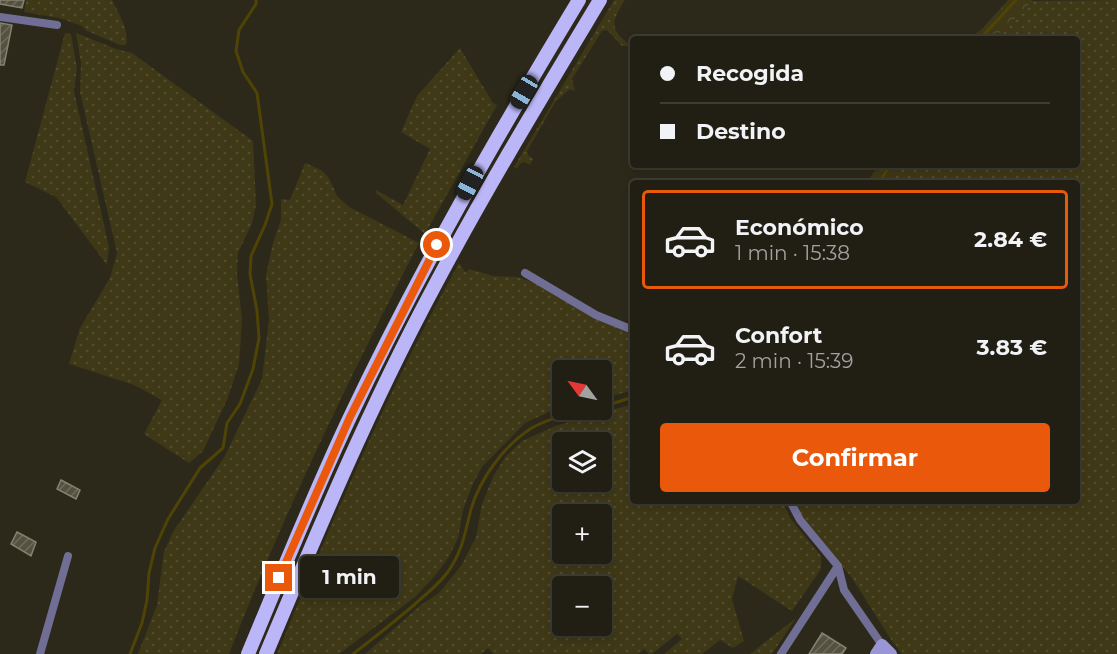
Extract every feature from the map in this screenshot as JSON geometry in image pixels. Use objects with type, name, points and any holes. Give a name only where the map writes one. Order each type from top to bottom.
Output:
[{"type":"main road","points":[[248,654],[303,520],[350,417],[415,286],[470,183],[579,0]]},
{"type":"main road","points":[[266,654],[325,513],[368,419],[433,288],[488,189],[600,0]]},
{"type":"street","points":[[0,17],[57,25]]},
{"type":"street","points":[[525,273],[596,315],[630,329]]},
{"type":"street","points":[[792,504],[800,520],[838,566],[844,590],[883,651]]},
{"type":"street","points":[[40,654],[68,556]]},
{"type":"street","points":[[781,654],[838,566]]},
{"type":"green space","points":[[26,0],[112,0],[125,28],[126,45],[120,45],[87,31],[82,26],[59,18],[24,12]]},
{"type":"green space","points":[[614,0],[625,0],[614,25],[619,35],[630,46],[622,46],[607,30],[602,31],[572,79],[575,91],[570,89],[556,101],[527,151],[533,159],[530,165],[524,162],[517,169],[514,167]]},
{"type":"green space","points":[[1008,0],[1033,0],[997,36],[973,36]]},
{"type":"green space","points":[[1117,0],[1117,654],[902,654],[852,578],[798,512],[794,504],[1080,504],[1080,180],[893,180],[900,168],[1080,168],[1080,36],[997,36],[1031,1]]},
{"type":"green space","points":[[65,33],[71,34],[77,68],[74,91],[109,247],[107,265],[56,197],[25,182]]},
{"type":"green space","points":[[76,33],[132,53],[253,141],[256,205],[252,223],[238,253],[237,273],[242,320],[239,364],[227,400],[203,451],[189,463],[144,434],[162,400],[134,385],[69,364],[80,328],[110,278],[117,253],[80,92],[81,63]]},
{"type":"green space","points":[[460,48],[493,103],[497,105],[425,234],[376,193],[376,190],[403,205],[430,149],[401,132],[417,96]]},
{"type":"green space","points":[[305,163],[321,170],[329,178],[337,196],[349,207],[419,243],[318,446],[229,654],[138,654],[157,605],[164,552],[173,532],[225,456],[262,379],[269,320],[266,275],[281,220],[281,199],[290,200]]},
{"type":"green space","points":[[877,168],[900,168],[893,180],[868,180]]},
{"type":"green space","points":[[459,263],[466,273],[469,269],[493,276],[517,277],[535,283],[597,319],[630,334],[630,391],[612,396],[612,360],[552,360],[552,411],[525,423],[482,467],[463,510],[458,538],[449,557],[434,577],[415,597],[339,654],[277,654],[362,456],[409,358]]},
{"type":"green space","points":[[630,405],[630,504],[784,504],[790,518],[821,556],[821,569],[792,611],[738,576],[732,599],[744,641],[733,648],[720,640],[702,654],[664,654],[682,639],[677,634],[652,654],[644,649],[638,654],[493,654],[488,648],[481,654],[365,654],[421,605],[439,593],[461,566],[476,537],[482,504],[494,475],[506,456],[522,441],[558,425],[576,420],[612,420],[612,410]]},
{"type":"green space","points":[[796,618],[772,654],[750,654]]},
{"type":"building","points":[[0,0],[24,0],[22,8],[0,4]]},
{"type":"building","points":[[0,23],[12,25],[4,65],[0,65]]},
{"type":"building","points":[[61,480],[80,490],[76,499],[57,489]]},
{"type":"building","points":[[17,532],[36,542],[31,556],[11,544]]},
{"type":"building","points":[[822,633],[846,648],[842,654],[809,654]]},
{"type":"waterway","points":[[130,654],[142,623],[155,548],[168,519],[200,468],[223,448],[227,423],[240,404],[253,369],[259,338],[250,274],[251,256],[272,204],[257,93],[243,72],[236,51],[239,30],[256,4],[256,0]]},
{"type":"waterway","points":[[983,36],[1016,0]]},
{"type":"waterway","points":[[881,180],[888,168]]},
{"type":"waterway","points":[[612,404],[630,398]]},
{"type":"waterway","points":[[353,654],[436,586],[447,573],[460,550],[475,498],[494,464],[520,436],[552,420]]},
{"type":"route","points":[[279,578],[350,417],[437,245]]}]
